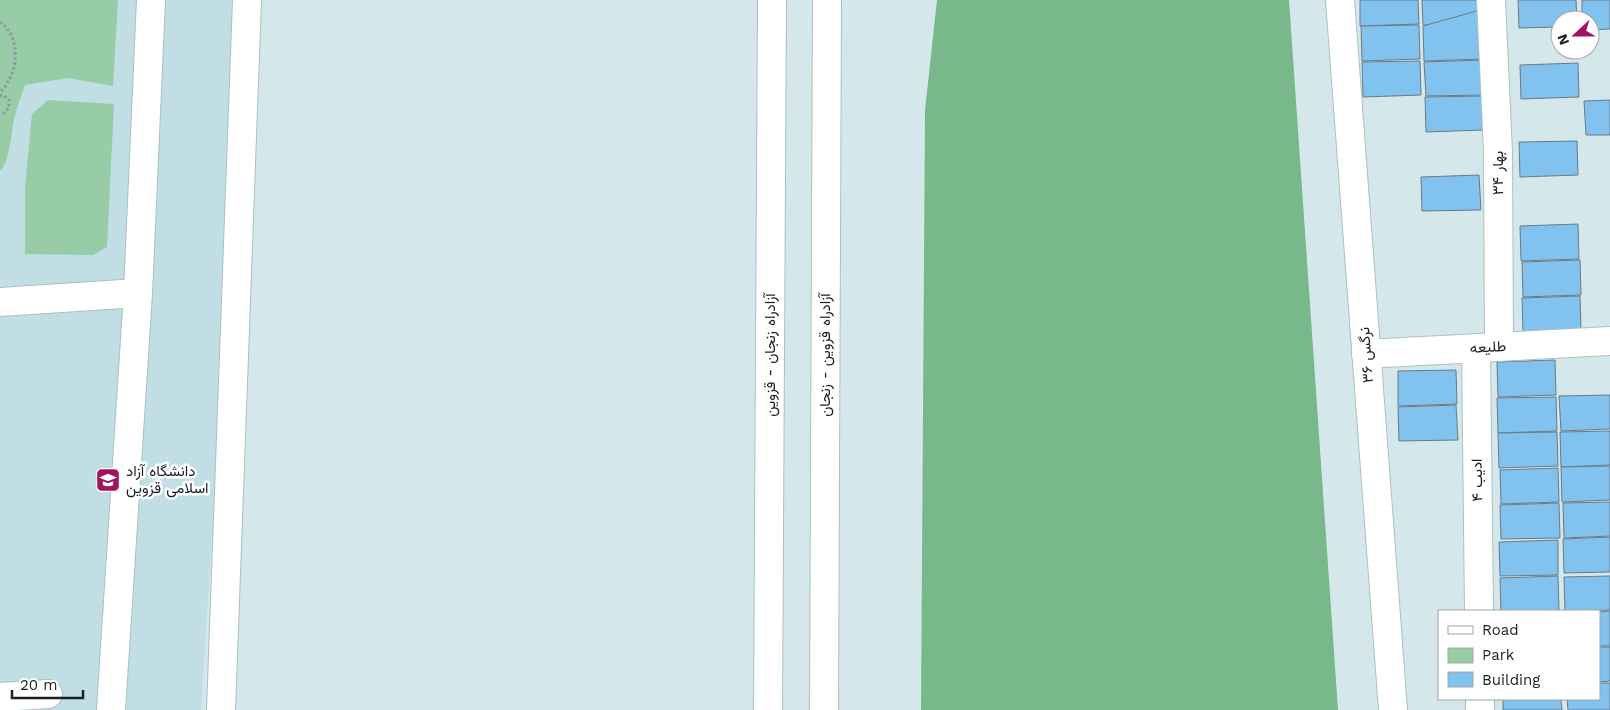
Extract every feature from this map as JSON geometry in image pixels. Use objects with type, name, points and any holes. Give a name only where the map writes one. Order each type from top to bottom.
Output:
[{"type":"main road","points":[[111,710],[138,293],[150,0]]},
{"type":"main road","points":[[222,710],[247,0]]},
{"type":"main road","name":"آزادراه زنجان - قزوین","points":[[768,710],[772,0]]},
{"type":"main road","name":"آزادراه قزوین - زنجان","points":[[824,710],[827,0]]},
{"type":"main road","name":"نرگس ۳۶","points":[[1340,0],[1393,710]]},
{"type":"main road","name":"بهار ۳۴","points":[[1487,347],[1498,152],[1491,0]]},
{"type":"main road","points":[[0,302],[138,293]]},
{"type":"main road","name":"طلیعه","points":[[1366,354],[1610,341]]},
{"type":"main road","name":"ادیب ۴","points":[[1479,610],[1487,347]]},
{"type":"main road","points":[[0,697],[48,694]]},
{"type":"path","points":[[0,22],[6,26],[17,51],[13,75],[0,94],[9,100],[9,108],[4,113],[0,113]]},
{"type":"shaded area","name":"دانشگاه آزاد اسلامی قزوین","points":[[0,0],[236,0],[230,250],[201,710],[0,710]]},
{"type":"green space","points":[[0,0],[118,0],[113,86],[68,78],[25,85],[14,119],[6,161],[0,171]]},
{"type":"green space","points":[[937,0],[1289,0],[1338,710],[921,710],[925,110]]},
{"type":"green space","points":[[48,100],[114,104],[107,247],[93,255],[25,254],[25,187],[32,114]]},
{"type":"building","points":[[1360,0],[1418,0],[1419,24],[1360,26]]},
{"type":"building","points":[[1422,0],[1481,0],[1481,23],[1423,25]]},
{"type":"building","points":[[1518,0],[1576,0],[1576,10],[1550,10],[1550,27],[1519,28]]},
{"type":"building","points":[[1582,0],[1610,0],[1610,29],[1600,30],[1600,10],[1582,10]]},
{"type":"building","points":[[1491,7],[1482,59],[1424,61],[1423,26]]},
{"type":"building","points":[[1419,25],[1420,59],[1362,61],[1361,26]]},
{"type":"building","points":[[1483,60],[1484,95],[1426,96],[1424,62]]},
{"type":"building","points":[[1420,61],[1421,95],[1363,97],[1362,62]]},
{"type":"building","points":[[1578,63],[1579,97],[1521,99],[1520,65]]},
{"type":"building","points":[[1483,96],[1484,130],[1426,132],[1425,97]]},
{"type":"building","points":[[1610,100],[1610,135],[1586,135],[1584,101]]},
{"type":"building","points":[[1577,141],[1578,175],[1520,177],[1519,142]]},
{"type":"building","points":[[1479,175],[1481,210],[1422,211],[1421,177]]},
{"type":"building","points":[[1578,224],[1579,259],[1521,261],[1520,226]]},
{"type":"building","points":[[1580,260],[1581,295],[1523,297],[1522,262]]},
{"type":"building","points":[[1580,296],[1581,330],[1523,332],[1522,298]]},
{"type":"building","points":[[1555,360],[1556,395],[1498,397],[1497,362]]},
{"type":"building","points":[[1456,370],[1457,404],[1398,406],[1398,371]]},
{"type":"building","points":[[1610,395],[1610,429],[1561,431],[1559,396]]},
{"type":"building","points":[[1556,397],[1557,431],[1498,433],[1497,398]]},
{"type":"building","points":[[1456,405],[1458,440],[1399,441],[1398,407]]},
{"type":"building","points":[[1610,431],[1610,465],[1561,467],[1560,432]]},
{"type":"building","points":[[1557,432],[1558,466],[1499,468],[1498,433]]},
{"type":"building","points":[[1610,466],[1610,500],[1562,502],[1561,467]]},
{"type":"building","points":[[1558,468],[1559,502],[1501,504],[1500,470]]},
{"type":"building","points":[[1610,502],[1610,536],[1564,538],[1563,503]]},
{"type":"building","points":[[1559,503],[1560,538],[1501,539],[1500,505]]},
{"type":"building","points":[[1610,537],[1610,572],[1564,573],[1563,539]]},
{"type":"building","points":[[1558,540],[1558,575],[1500,576],[1499,542]]},
{"type":"building","points":[[1558,576],[1559,610],[1501,610],[1500,578]]},
{"type":"building","points":[[1610,576],[1610,610],[1565,610],[1564,577]]},
{"type":"building","points":[[1610,611],[1610,646],[1600,646],[1600,612]]},
{"type":"building","points":[[1600,647],[1610,647],[1610,681],[1600,682]]},
{"type":"building","points":[[1600,683],[1610,683],[1610,710],[1568,710],[1567,700],[1600,700]]},
{"type":"building","points":[[1503,700],[1561,700],[1562,710],[1503,710]]},
{"type":"place","name":"دانشگاه آزاد اسلامی قزوین","points":[[108,480]]}]
